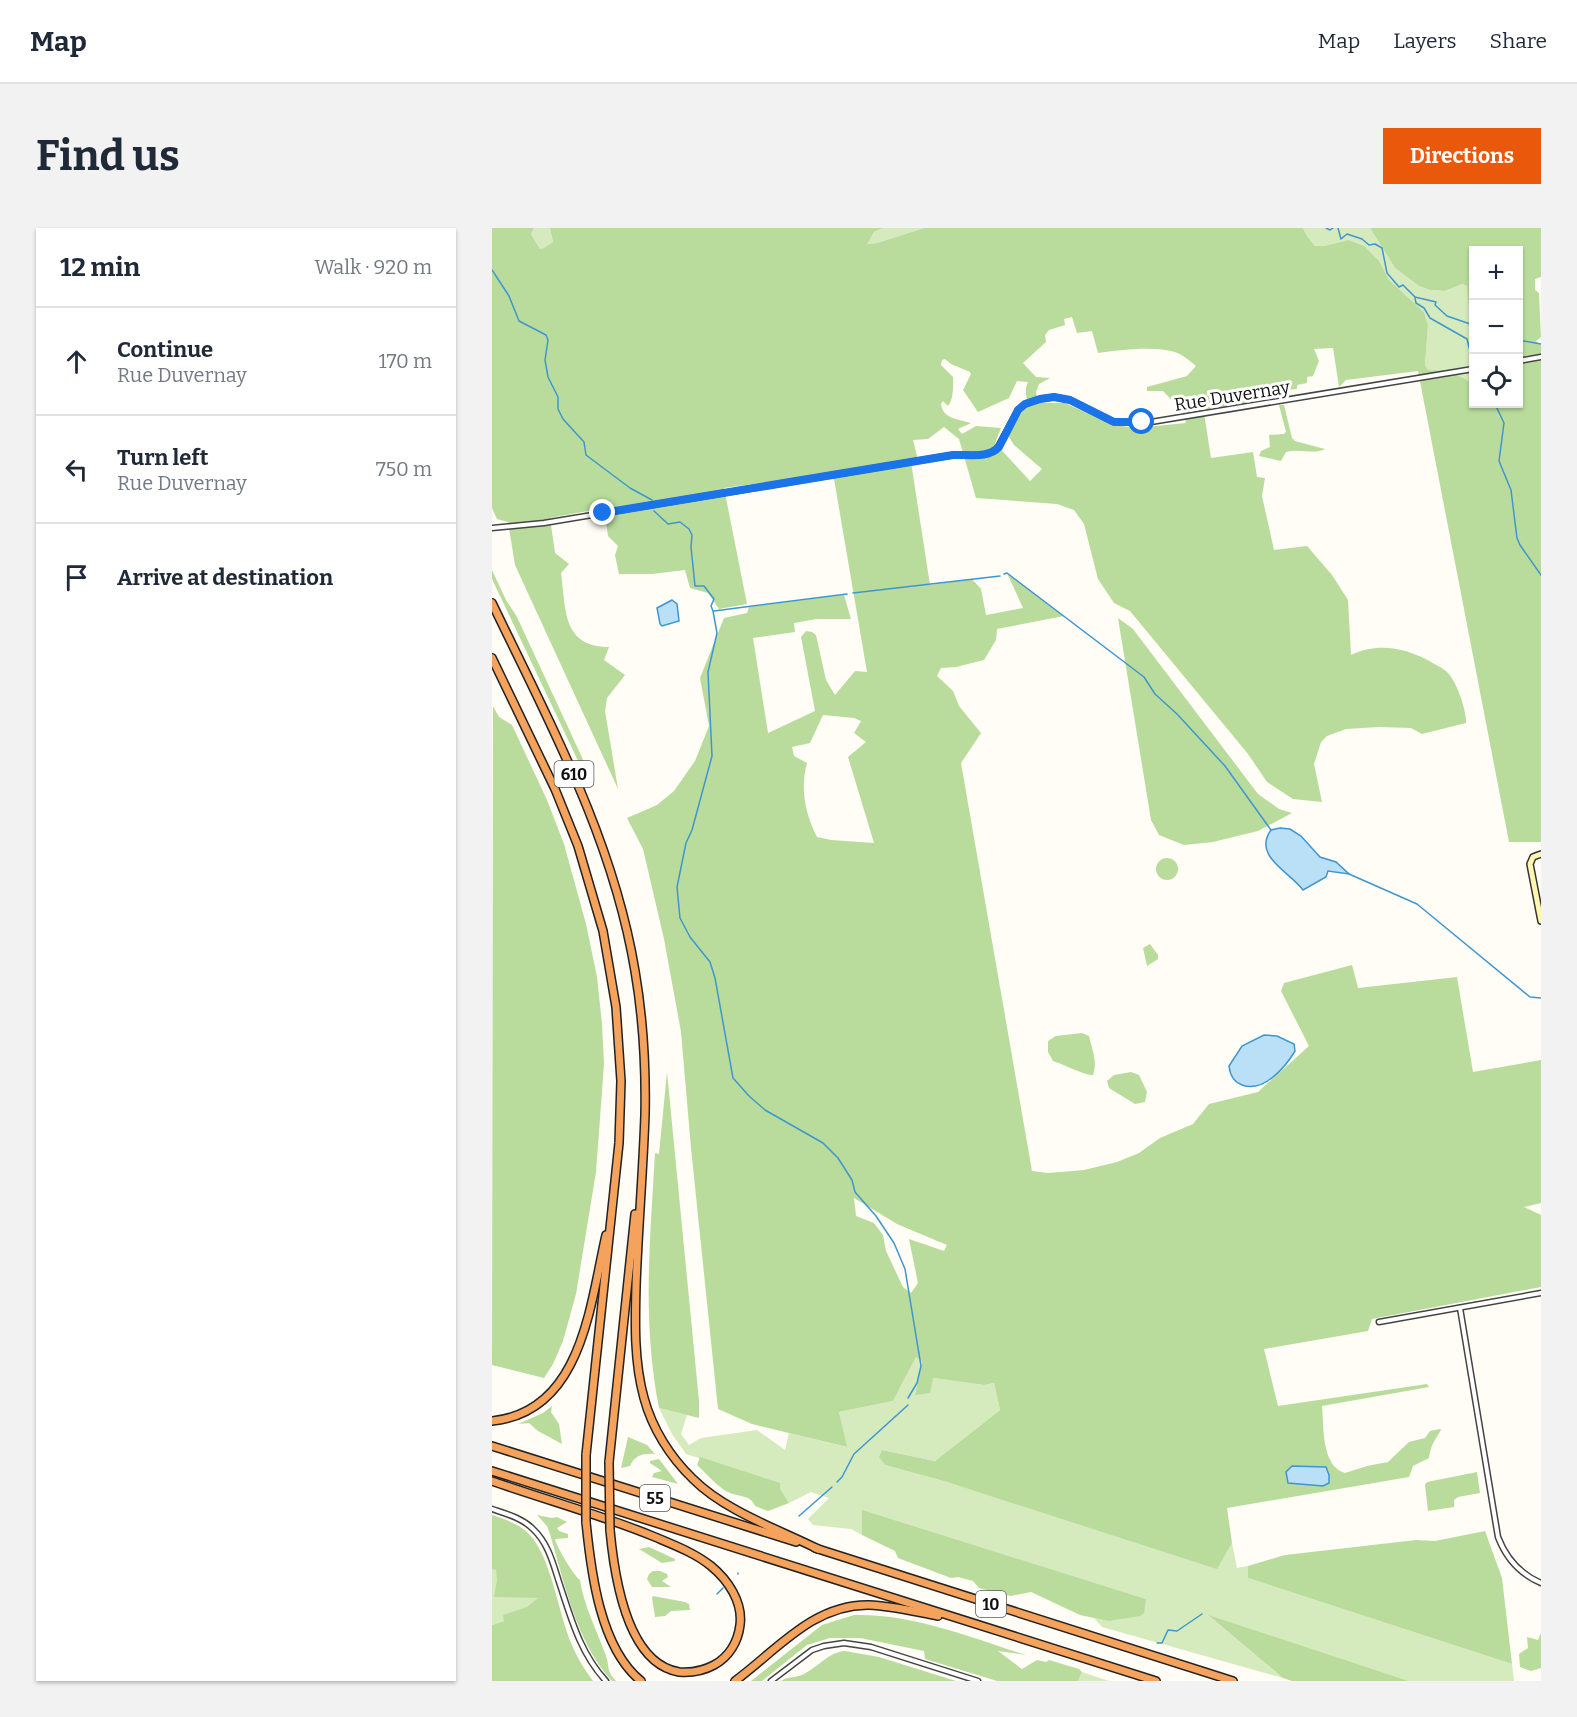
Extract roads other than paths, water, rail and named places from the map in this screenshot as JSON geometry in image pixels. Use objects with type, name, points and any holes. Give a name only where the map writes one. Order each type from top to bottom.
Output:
[{"type":"highway","name":"610","points":[[492,603],[588,806],[617,890],[632,955],[642,1029],[645,1085],[642,1148]]},
{"type":"highway","name":"610","points":[[492,657],[568,819],[589,876],[606,942],[616,1007],[621,1068],[620,1128],[613,1206]]},
{"type":"highway","points":[[492,1480],[635,1529],[688,1552],[710,1565],[729,1586],[736,1599],[740,1616],[736,1639],[731,1650],[720,1661],[702,1670],[682,1672],[663,1666],[647,1653],[634,1633],[616,1569],[610,1530],[609,1462],[642,1148]]},
{"type":"highway","points":[[642,1148],[636,1344],[640,1381],[653,1423],[677,1462],[708,1492],[739,1512],[818,1549]]},
{"type":"highway","points":[[492,1421],[513,1417],[534,1407],[551,1393],[566,1374],[585,1324],[613,1206]]},
{"type":"highway","points":[[613,1206],[586,1455],[586,1522],[594,1575],[610,1636],[623,1662],[641,1681]]},
{"type":"highway","name":"55","points":[[492,1446],[818,1549]]},
{"type":"highway","name":"55","points":[[492,1471],[962,1620]]},
{"type":"highway","name":"10","points":[[818,1549],[1233,1681]]},
{"type":"highway","points":[[735,1681],[805,1625],[837,1610],[873,1605],[962,1620]]},
{"type":"highway","name":"10","points":[[962,1620],[1155,1681]]},
{"type":"main road","points":[[1541,854],[1532,859],[1530,868],[1541,921]]},
{"type":"street","points":[[1523,360],[1541,357]]},
{"type":"street","name":"Rue Duvernay","points":[[492,528],[544,523],[953,455],[985,454],[999,447],[1018,410],[1025,404],[1040,399],[1054,397],[1070,400],[1114,422],[1151,422],[1469,370]]},
{"type":"street","points":[[1379,1322],[1541,1293]]},
{"type":"street","points":[[1460,1308],[1498,1537],[1505,1553],[1514,1564],[1541,1583]]},
{"type":"street","points":[[492,1509],[524,1522],[543,1541],[553,1562],[579,1641],[588,1658],[606,1681]]},
{"type":"street","points":[[771,1681],[809,1652],[841,1643],[867,1646],[978,1681]]},
{"type":"water","points":[[672,600],[677,604],[679,621],[662,626],[657,608]]},
{"type":"water","points":[[1290,829],[1301,836],[1320,857],[1336,862],[1349,874],[1328,871],[1326,877],[1303,890],[1275,863],[1266,848],[1266,839],[1271,830]]},
{"type":"water","points":[[1264,1035],[1277,1036],[1294,1044],[1295,1051],[1285,1065],[1265,1082],[1250,1087],[1239,1084],[1233,1078],[1229,1066],[1242,1046]]},
{"type":"water","points":[[1292,1466],[1326,1467],[1329,1483],[1323,1486],[1288,1483],[1286,1472]]},
{"type":"waterway","points":[[1326,228],[1330,230],[1333,228]]},
{"type":"waterway","points":[[1338,228],[1341,239],[1347,234],[1362,239],[1369,245],[1375,244],[1382,248],[1387,273],[1399,287],[1403,285],[1415,297],[1436,302],[1435,305],[1447,316],[1469,324]]},
{"type":"waterway","points":[[492,270],[509,296],[519,321],[546,335],[548,340],[545,360],[548,377],[558,397],[558,409],[563,419],[584,442],[586,455],[630,488],[652,500]]},
{"type":"waterway","points":[[1415,298],[1416,303],[1424,308],[1430,318],[1467,339],[1471,354]]},
{"type":"waterway","points":[[1523,341],[1541,344]]},
{"type":"waterway","points":[[1497,408],[1504,423],[1499,461],[1511,490],[1517,538],[1541,575]]},
{"type":"waterway","points":[[654,511],[668,524],[680,522],[689,529],[692,535],[695,586],[704,586],[714,599],[711,606],[717,633],[708,672],[712,756],[692,830],[686,843],[677,887],[680,918],[690,937],[710,962],[733,1078],[765,1110],[823,1143],[838,1158],[852,1180],[855,1192],[876,1216],[894,1243],[905,1269],[921,1366],[917,1383],[908,1398]]},
{"type":"waterway","points":[[1004,574],[1007,573],[1144,677],[1155,694],[1177,714],[1225,766],[1271,830]]},
{"type":"waterway","points":[[853,593],[1000,576]]},
{"type":"waterway","points":[[714,611],[847,594]]},
{"type":"waterway","points":[[1349,874],[1417,904],[1530,997],[1541,998]]},
{"type":"waterway","points":[[837,1482],[854,1454],[908,1405]]},
{"type":"waterway","points":[[799,1516],[832,1487]]},
{"type":"waterway","points":[[717,1594],[723,1588]]},
{"type":"waterway","points":[[1157,1643],[1162,1643],[1168,1630],[1177,1631],[1202,1614]]}]
